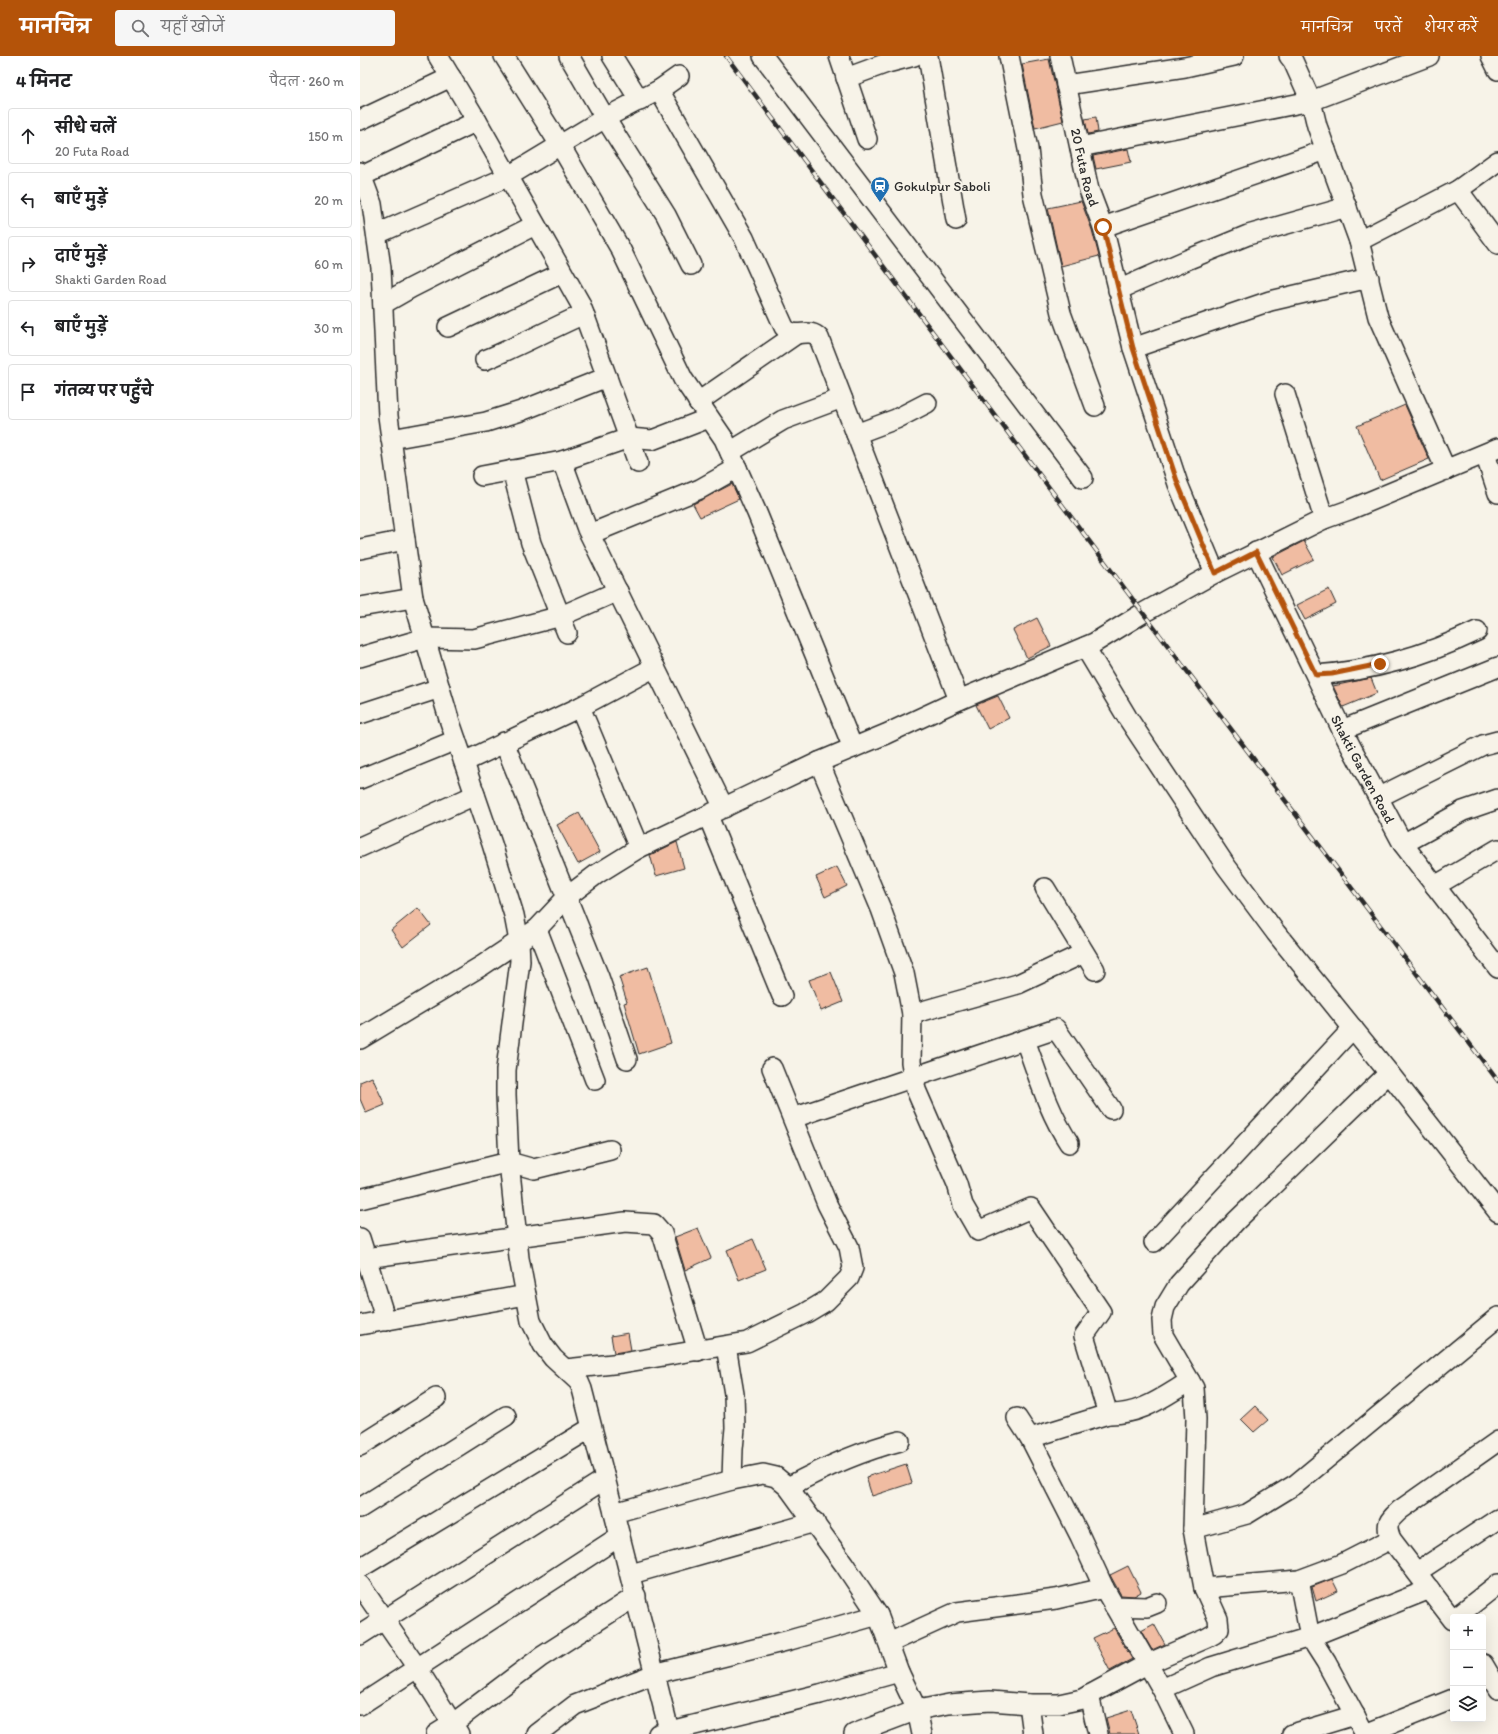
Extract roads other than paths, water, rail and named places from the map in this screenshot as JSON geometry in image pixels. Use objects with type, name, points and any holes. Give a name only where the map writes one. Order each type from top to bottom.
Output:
[{"type":"street","points":[[438,56],[477,121],[507,177],[580,303],[638,463]]},
{"type":"street","points":[[504,56],[560,145],[621,250],[683,379],[724,439],[757,513],[853,748]]},
{"type":"street","points":[[569,56],[605,118],[666,215],[691,265]]},
{"type":"street","points":[[612,56],[640,101]]},
{"type":"street","points":[[763,56],[1083,478]]},
{"type":"street","points":[[839,56],[867,139]]},
{"type":"street","points":[[846,78],[887,63],[914,56]]},
{"type":"street","points":[[928,56],[956,220]]},
{"type":"street","points":[[1009,56],[1028,149],[1033,194],[1061,313],[1094,406]]},
{"type":"street","name":"20 Futa Road","points":[[1060,56],[1089,190],[1103,227],[1133,348],[1178,484],[1215,573]]},
{"type":"street","points":[[1066,85],[1184,67],[1234,56]]},
{"type":"street","points":[[1290,56],[1311,101],[1317,126],[1359,242],[1378,317],[1446,470]]},
{"type":"street","points":[[1080,147],[1311,101],[1429,56]]},
{"type":"street","points":[[1491,56],[1498,70]]},
{"type":"street","points":[[377,234],[507,177],[605,118],[659,90],[679,76]]},
{"type":"street","points":[[360,120],[451,77]]},
{"type":"street","points":[[659,90],[744,238],[784,327],[788,332],[795,335]]},
{"type":"street","points":[[477,121],[361,174],[372,204],[377,234],[383,304],[388,416],[413,598],[456,740],[514,915],[519,941],[520,961],[506,1070],[509,1162],[517,1238],[531,1321],[543,1345],[553,1358],[579,1382],[582,1389],[591,1428],[631,1574],[666,1733],[820,1694],[899,1672]]},
{"type":"street","points":[[1103,227],[1326,150]]},
{"type":"street","points":[[1359,242],[1458,190],[1498,161]]},
{"type":"street","points":[[1458,190],[1498,244]]},
{"type":"street","points":[[1118,290],[1248,235],[1347,207]]},
{"type":"street","points":[[383,304],[535,224]]},
{"type":"street","points":[[448,327],[562,273]]},
{"type":"street","points":[[1133,348],[1270,301],[1369,278]]},
{"type":"street","points":[[485,360],[513,349],[554,327],[584,314]]},
{"type":"street","points":[[698,402],[795,335],[810,332],[819,338],[959,700]]},
{"type":"street","points":[[391,439],[486,422],[607,377]]},
{"type":"street","points":[[1285,394],[1324,519]]},
{"type":"street","points":[[590,534],[700,489],[733,460],[783,420],[842,398]]},
{"type":"street","points":[[856,434],[896,418],[927,403]]},
{"type":"street","points":[[482,476],[562,461],[629,438],[652,440],[710,418]]},
{"type":"street","points":[[360,1039],[483,965],[537,929],[568,896],[597,874],[639,848],[819,762],[959,700],[1085,647],[1215,573],[1324,519],[1492,451],[1498,493]]},
{"type":"street","points":[[562,461],[590,534],[655,666],[716,812],[782,996]]},
{"type":"street","points":[[512,470],[531,543],[564,625]]},
{"type":"street","points":[[360,549],[405,540]]},
{"type":"street","name":"Shakti Garden Road","points":[[1256,552],[1342,730],[1403,844],[1498,968]]},
{"type":"street","points":[[360,657],[425,638],[474,639],[564,625],[618,592]]},
{"type":"street","points":[[360,607],[413,598]]},
{"type":"street","points":[[1316,675],[1332,674],[1415,656],[1448,645],[1477,631]]},
{"type":"street","points":[[1085,647],[1126,717],[1226,866],[1276,933],[1389,1073],[1498,1212]]},
{"type":"street","points":[[464,762],[580,707],[655,666]]},
{"type":"street","points":[[1342,730],[1498,667]]},
{"type":"street","points":[[360,714],[440,688]]},
{"type":"street","points":[[580,707],[639,848]]},
{"type":"street","points":[[360,778],[456,740]]},
{"type":"street","points":[[1379,797],[1483,745],[1498,741]]},
{"type":"street","points":[[504,742],[568,896],[599,977],[627,1059]]},
{"type":"street","points":[[819,762],[881,909],[904,973],[912,1014],[911,1062],[919,1097],[957,1184],[963,1205],[978,1231],[1031,1208],[1101,1312],[1084,1336],[1108,1414]]},
{"type":"street","points":[[360,847],[475,795]]},
{"type":"street","points":[[1403,844],[1463,812],[1498,799]]},
{"type":"street","points":[[1435,886],[1498,849]]},
{"type":"street","points":[[1045,888],[1095,970]]},
{"type":"street","points":[[537,929],[595,1080]]},
{"type":"street","points":[[912,1014],[1018,984],[1084,953]]},
{"type":"street","points":[[1154,1242],[1353,1028]]},
{"type":"street","points":[[793,1118],[914,1076],[1056,1030],[1111,1109]]},
{"type":"street","points":[[1025,1040],[1056,1123],[1069,1143]]},
{"type":"street","points":[[566,1370],[622,1363],[747,1342],[806,1314],[826,1301],[849,1278],[853,1268],[849,1248],[827,1204],[772,1068]]},
{"type":"street","points":[[854,1734],[917,1710],[949,1704],[990,1701],[1029,1704],[1059,1704],[1082,1699],[1147,1664],[1207,1638],[1219,1629],[1218,1619],[1204,1588],[1193,1529],[1196,1419],[1194,1388],[1163,1335],[1162,1320],[1165,1307],[1179,1284],[1236,1221],[1389,1073]]},
{"type":"street","points":[[360,1199],[509,1162],[534,1169],[610,1150]]},
{"type":"street","points":[[366,1258],[625,1222],[654,1224],[662,1234],[698,1351]]},
{"type":"street","points":[[360,1238],[386,1321]]},
{"type":"street","points":[[360,1325],[526,1295]]},
{"type":"street","points":[[1193,1529],[1247,1514],[1296,1484],[1498,1317]]},
{"type":"street","points":[[726,1346],[734,1394],[735,1428],[732,1480]]},
{"type":"street","points":[[1030,1438],[1108,1414],[1122,1414],[1144,1409],[1190,1381]]},
{"type":"street","points":[[360,1446],[436,1398]]},
{"type":"street","points":[[360,1508],[506,1416]]},
{"type":"street","points":[[1017,1418],[1030,1438],[1080,1536],[1104,1588],[1162,1689],[1184,1734]]},
{"type":"street","points":[[360,1568],[591,1428]]},
{"type":"street","points":[[788,1487],[804,1478],[873,1448],[900,1441]]},
{"type":"street","points":[[1450,1616],[1391,1539],[1387,1528],[1390,1519],[1400,1510],[1498,1441]]},
{"type":"street","points":[[614,1512],[732,1480],[763,1474],[776,1477],[788,1487],[815,1522],[878,1615],[899,1672],[917,1710],[922,1734]]},
{"type":"street","points":[[360,1636],[605,1479]]},
{"type":"street","points":[[1417,1572],[1498,1519]]},
{"type":"street","points":[[631,1574],[815,1522]]},
{"type":"street","points":[[360,1705],[418,1669],[620,1536]]},
{"type":"street","points":[[1204,1588],[1299,1580],[1342,1564],[1391,1539]]},
{"type":"street","points":[[1299,1580],[1310,1637],[1365,1734],[1450,1700]]},
{"type":"street","points":[[1460,1614],[1498,1584]]},
{"type":"street","points":[[360,1585],[418,1669],[456,1729]]},
{"type":"street","points":[[889,1643],[957,1612],[1056,1599],[1104,1588]]},
{"type":"street","points":[[1162,1689],[1211,1666],[1310,1637],[1430,1589]]},
{"type":"street","points":[[436,1734],[456,1729],[541,1657],[636,1596]]},
{"type":"street","points":[[1114,1606],[1147,1607],[1157,1603]]},
{"type":"street","points":[[537,1734],[575,1705],[654,1674],[790,1640],[878,1615]]},
{"type":"street","points":[[1486,1670],[1493,1683]]},
{"type":"street","points":[[1089,1695],[1098,1734]]},
{"type":"street","points":[[1029,1704],[1032,1734]]},
{"type":"street","points":[[1292,1734],[1355,1715]]},
{"type":"railway","points":[[726,56],[1143,613],[1498,1081]]},
{"type":"place","name":"Gokulpur Saboli","points":[[880,203]]}]
